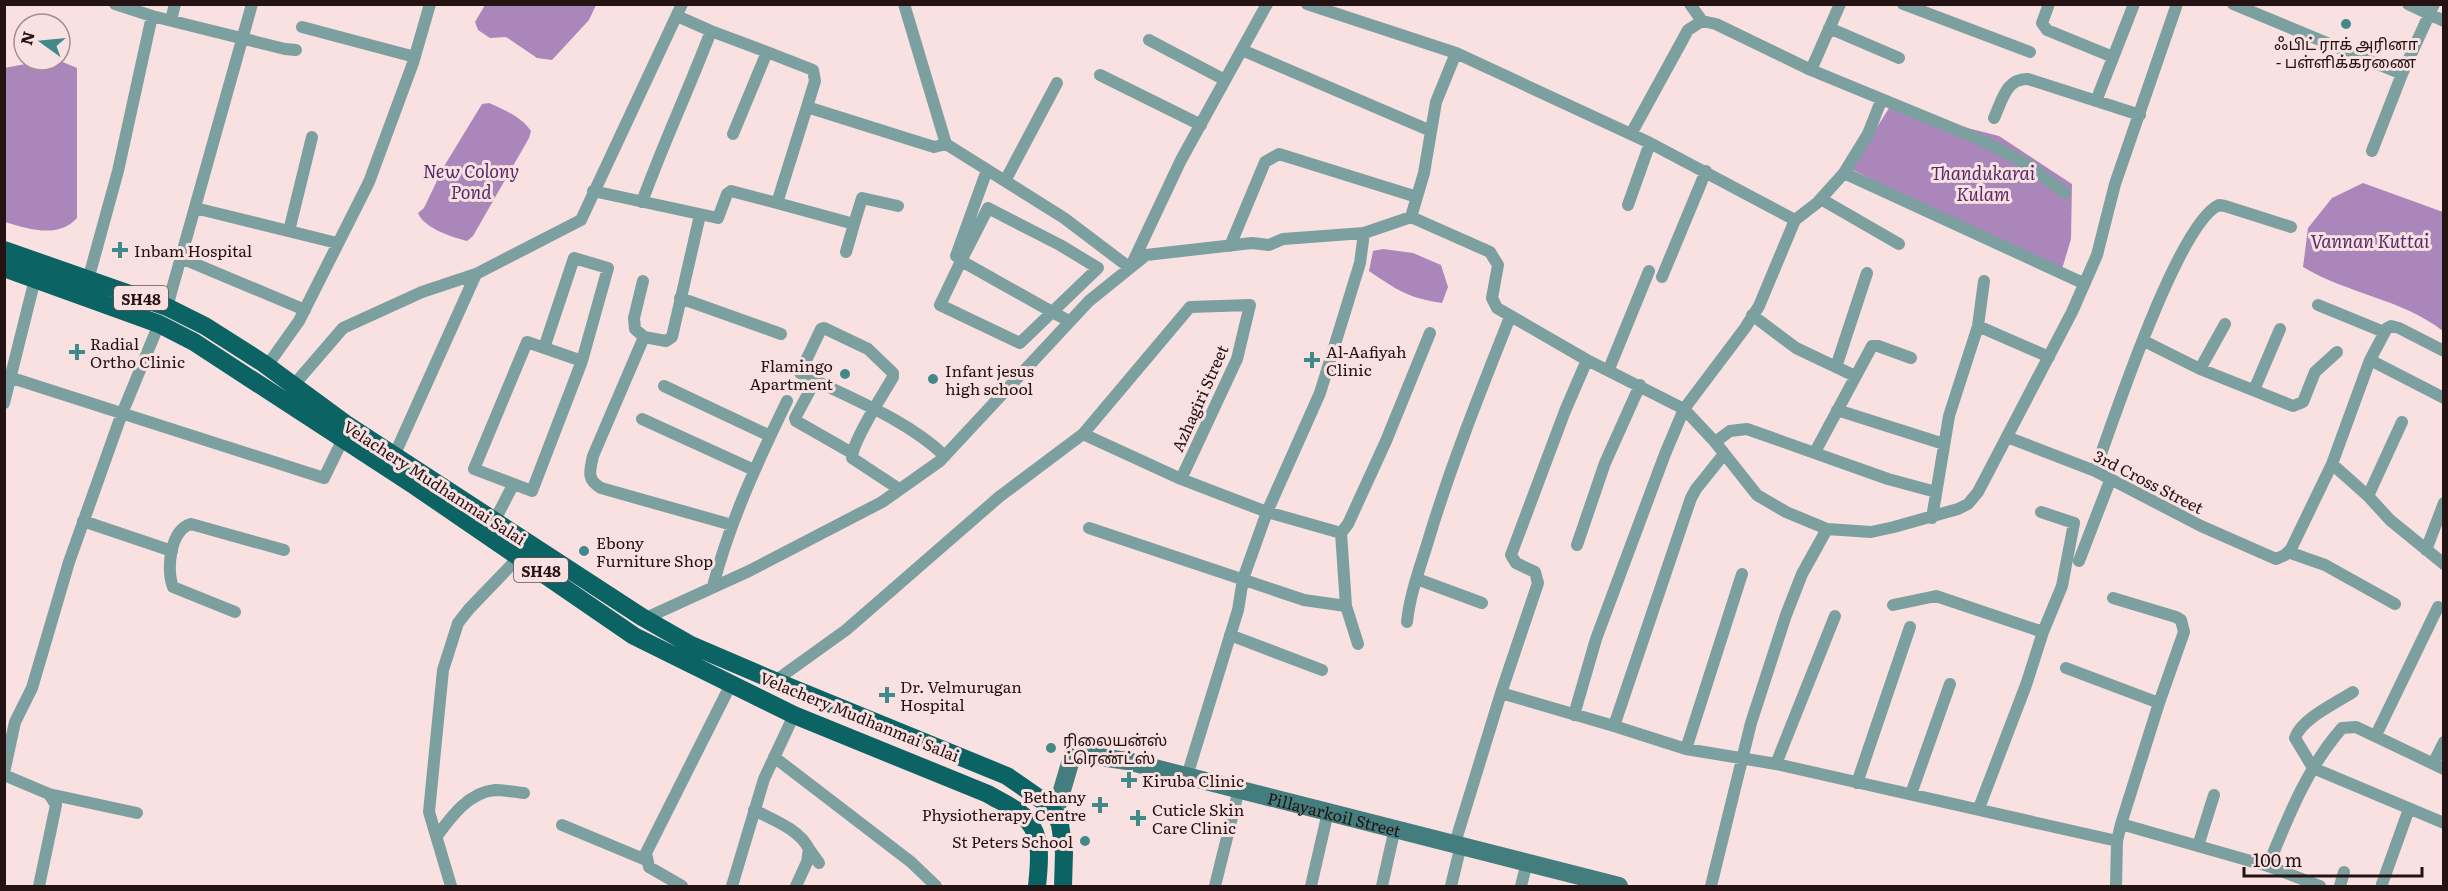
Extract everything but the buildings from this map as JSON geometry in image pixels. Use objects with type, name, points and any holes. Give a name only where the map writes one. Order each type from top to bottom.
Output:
[{"type":"main road","name":"Velachery Mudhanmai Salai","points":[[4,250],[88,280],[163,316],[209,351],[520,556],[634,636],[794,715],[988,794],[1015,810],[1029,821],[1036,837],[1040,861],[1037,886]]},
{"type":"main road","name":"Velachery Mudhanmai Salai","points":[[4,268],[163,316],[205,326],[267,366],[394,456],[691,645],[1007,776],[1043,801],[1055,814]]},
{"type":"main road","points":[[1055,814],[1060,824],[1064,853],[1063,886]]},
{"type":"street","points":[[115,4],[152,16],[296,50]]},
{"type":"street","points":[[171,20],[175,4]]},
{"type":"street","points":[[137,813],[50,794],[4,774],[10,720],[32,688],[69,562],[123,412],[163,316],[252,4]]},
{"type":"street","points":[[267,366],[305,310],[369,182],[415,57],[430,4]]},
{"type":"street","points":[[904,4],[946,144],[1065,218],[1130,268]]},
{"type":"street","points":[[1130,268],[1181,160],[1267,4]]},
{"type":"street","points":[[1307,4],[1456,54],[1650,143],[1795,220]]},
{"type":"street","points":[[1690,4],[1702,21],[1716,24],[1811,70],[1981,140],[2027,164],[2065,193]]},
{"type":"street","points":[[1811,70],[1840,4]]},
{"type":"street","points":[[2049,4],[2043,23],[2047,30],[2113,57]]},
{"type":"street","points":[[2096,101],[2134,4]]},
{"type":"street","points":[[646,618],[713,586],[749,572],[882,502],[945,456],[1089,301],[1146,255],[1252,243],[1269,245],[1283,238],[1364,233],[1411,217],[1494,256],[1498,265],[1493,302],[1497,309],[1587,360],[1609,369],[1684,409],[1715,442],[1757,495],[1786,512],[1827,529],[1870,532],[1932,518],[1968,504],[1978,492],[2049,357],[2097,255],[2115,184],[2177,4]]},
{"type":"street","points":[[2233,4],[2402,74]]},
{"type":"street","points":[[2408,4],[2432,9],[2444,21]]},
{"type":"street","points":[[1905,5],[2030,52]]},
{"type":"street","points":[[2372,151],[2402,74],[2432,9]]},
{"type":"street","points":[[293,386],[343,328],[422,292],[476,274],[581,220],[680,10],[711,31],[813,70],[815,81],[777,203]]},
{"type":"street","points":[[88,280],[118,171],[152,16]]},
{"type":"street","points":[[1631,134],[1688,30],[1702,21]]},
{"type":"street","points":[[302,27],[415,57]]},
{"type":"street","points":[[1829,28],[1899,58]]},
{"type":"street","points":[[642,202],[711,31]]},
{"type":"street","points":[[1149,40],[1225,80]]},
{"type":"street","points":[[1242,50],[1431,131]]},
{"type":"street","points":[[733,134],[768,52]]},
{"type":"street","points":[[1411,217],[1424,173],[1436,102],[1456,54]]},
{"type":"street","points":[[1100,75],[1201,125]]},
{"type":"street","points":[[1994,118],[2009,86],[2019,79],[2028,79],[2140,115]]},
{"type":"street","points":[[1005,181],[1057,83]]},
{"type":"street","points":[[1574,715],[1596,639],[1684,409],[1745,328],[1768,286],[1795,220],[1821,199],[1844,173],[1868,134],[1881,100]]},
{"type":"street","points":[[807,107],[934,147],[946,144]]},
{"type":"street","points":[[289,231],[312,137]]},
{"type":"street","points":[[1628,205],[1650,143]]},
{"type":"street","points":[[1230,246],[1265,162],[1279,154],[1417,197]]},
{"type":"street","points":[[987,170],[958,261],[940,305],[1020,343],[1054,313],[1098,268]]},
{"type":"street","points":[[1662,277],[1706,171]]},
{"type":"street","points":[[1844,173],[2083,283]]},
{"type":"street","points":[[593,191],[718,218],[730,191],[854,224]]},
{"type":"street","points":[[846,252],[862,198],[898,206]]},
{"type":"street","points":[[1821,199],[1899,244]]},
{"type":"street","points":[[2095,471],[2177,260],[2190,238],[2213,208],[2225,206],[2291,226]]},
{"type":"street","points":[[195,208],[337,243]]},
{"type":"street","points":[[958,261],[988,208],[1060,245],[1115,280]]},
{"type":"street","points":[[643,281],[634,318],[635,329],[644,337],[666,341],[672,337],[700,215]]},
{"type":"street","points":[[1186,776],[1238,610],[1243,579],[1267,512],[1320,393],[1360,263],[1364,233]]},
{"type":"street","points":[[181,258],[305,310]]},
{"type":"street","points":[[544,348],[574,258],[608,268],[582,362],[532,491],[474,469],[526,342],[582,362]]},
{"type":"street","points":[[958,261],[1070,321]]},
{"type":"street","points":[[1609,369],[1649,271]]},
{"type":"street","points":[[1836,367],[1867,273]]},
{"type":"street","points":[[394,456],[476,274]]},
{"type":"street","points":[[4,403],[35,279]]},
{"type":"street","points":[[1932,518],[1949,416],[1978,326],[1984,281]]},
{"type":"street","points":[[680,298],[781,334]]},
{"type":"street","name":"Azhagiri Street","points":[[775,681],[846,630],[999,497],[1083,434],[1190,307],[1250,305],[1237,359],[1181,478],[1083,434]]},
{"type":"street","points":[[2318,305],[2384,332]]},
{"type":"street","points":[[1752,315],[1796,348],[1855,376]]},
{"type":"street","points":[[1407,622],[1417,579],[1466,429],[1510,317]]},
{"type":"street","points":[[2200,369],[2225,324]]},
{"type":"street","points":[[1978,326],[2049,357]]},
{"type":"street","points":[[2395,604],[2325,565],[2288,552],[2332,464],[2370,360],[2384,332],[2391,326],[2399,328],[2444,351]]},
{"type":"street","points":[[899,489],[852,458],[852,453],[874,410],[893,377],[893,374],[868,349],[824,328],[819,331],[800,373],[874,410],[926,438],[945,456]]},
{"type":"street","points":[[2254,390],[2280,329]]},
{"type":"street","points":[[1358,644],[1346,606],[1341,533],[1348,524],[1386,441],[1430,333]]},
{"type":"street","points":[[644,337],[593,456],[589,476],[593,483],[601,488],[732,525]]},
{"type":"street","points":[[2144,341],[2200,369],[2293,406],[2303,402],[2319,366],[2337,352]]},
{"type":"street","points":[[1815,452],[1872,346],[1911,358]]},
{"type":"street","points":[[1451,886],[1458,844],[1501,693],[1538,584],[1535,572],[1516,563],[1511,555],[1565,411],[1587,360]]},
{"type":"street","points":[[2370,360],[2444,398]]},
{"type":"street","points":[[12,378],[324,478],[343,439]]},
{"type":"street","points":[[815,381],[795,418],[796,421],[852,453]]},
{"type":"street","points":[[1577,545],[1605,463],[1640,385]]},
{"type":"street","points":[[664,386],[770,436]]},
{"type":"street","points":[[713,586],[732,525],[754,470],[787,401]]},
{"type":"street","points":[[1837,410],[1944,444]]},
{"type":"street","points":[[642,419],[754,470]]},
{"type":"street","points":[[2368,496],[2402,422]]},
{"type":"street","points":[[1715,442],[1730,431],[1747,429],[1888,479],[1936,492]]},
{"type":"street","name":"3rd Cross Street","points":[[2007,437],[2111,478],[2201,526],[2276,559],[2288,552]]},
{"type":"street","points":[[1614,726],[1692,498],[1696,489],[1724,454]]},
{"type":"street","points":[[2332,464],[2368,496],[2390,520],[2444,564]]},
{"type":"street","points":[[1181,478],[1267,512],[1341,533]]},
{"type":"street","points":[[2079,561],[2111,478]]},
{"type":"street","points":[[495,520],[513,484]]},
{"type":"street","points":[[2426,550],[2444,503]]},
{"type":"street","points":[[1979,808],[2062,586],[2074,523],[2041,512]]},
{"type":"street","points":[[84,521],[172,552]]},
{"type":"street","points":[[234,612],[173,587],[171,581],[172,552],[184,526],[191,524],[284,550]]},
{"type":"street","points":[[1089,528],[1304,600],[1346,606]]},
{"type":"street","points":[[1711,886],[1751,723],[1786,615],[1802,574],[1827,529]]},
{"type":"street","points":[[451,886],[429,812],[440,686],[458,623],[520,556]]},
{"type":"street","points":[[1686,749],[1742,574]]},
{"type":"street","points":[[1417,579],[1482,603]]},
{"type":"street","points":[[1893,605],[1936,596],[2043,632]]},
{"type":"street","points":[[2113,598],[2176,616],[2184,625],[2184,632],[2158,703],[2121,824],[2117,841],[2116,886]]},
{"type":"street","points":[[2376,735],[2438,607]]},
{"type":"street","points":[[1776,764],[1835,616]]},
{"type":"street","points":[[1857,783],[1910,627]]},
{"type":"street","points":[[1230,635],[1322,670]]},
{"type":"street","points":[[2066,668],[2158,703]]},
{"type":"street","points":[[676,885],[650,867],[646,860],[646,853],[731,684]]},
{"type":"street","points":[[1911,794],[1950,684]]},
{"type":"street","points":[[1501,693],[1686,749],[1776,764],[2117,841]]},
{"type":"street","points":[[2353,693],[2304,723],[2297,731],[2295,738],[2313,768],[2444,823]]},
{"type":"street","points":[[732,886],[754,810],[774,757],[794,715]]},
{"type":"street","points":[[2268,866],[2294,801],[2313,768],[2342,728],[2356,727],[2438,766],[2444,742]]},
{"type":"street","name":"Pillayarkoil Street","points":[[1055,814],[1073,753],[1127,761],[1617,886]]},
{"type":"street","points":[[774,757],[911,862],[936,886]]},
{"type":"street","points":[[1215,886],[1239,789]]},
{"type":"street","points":[[436,836],[467,801],[493,790],[524,792]]},
{"type":"street","points":[[39,886],[56,805],[50,794]]},
{"type":"street","points":[[2198,846],[2214,795]]},
{"type":"street","points":[[2382,884],[2409,809]]},
{"type":"street","points":[[754,810],[805,840],[819,863]]},
{"type":"street","points":[[1311,886],[1328,812]]},
{"type":"street","points":[[2121,824],[2268,866],[2320,886]]},
{"type":"street","points":[[562,825],[646,860]]},
{"type":"street","points":[[1382,886],[1395,828]]},
{"type":"street","points":[[796,886],[809,849]]},
{"type":"street","points":[[1521,886],[1527,862]]},
{"type":"street","points":[[2340,886],[2344,872]]},
{"type":"water","points":[[485,5],[596,5],[589,20],[552,60],[537,58],[506,37],[490,38],[478,30],[475,22]]},
{"type":"water","points":[[72,66],[77,68],[77,218],[61,228],[43,231],[5,222],[4,68],[12,67],[12,72],[72,72]]},
{"type":"water","name":"New Colony Pond","points":[[489,103],[518,118],[531,131],[473,236],[467,241],[447,235],[426,224],[418,213],[424,208],[443,168],[482,104]]},
{"type":"water","name":"Thandukarai Kulam","points":[[1889,108],[1999,136],[2072,184],[2071,239],[2062,269],[2044,267],[1851,169]]},
{"type":"water","name":"Vannan Kuttai","points":[[2363,183],[2443,212],[2443,331],[2410,311],[2338,284],[2303,267],[2308,228],[2332,198]]},
{"type":"water","points":[[1383,249],[1413,253],[1441,265],[1448,287],[1442,303],[1420,299],[1403,292],[1369,271],[1373,251]]},
{"type":"place","name":"ஃபிட் ராக் அரினா - பள்ளிக்கரணை","points":[[2346,24]]},
{"type":"place","name":"Inbam Hospital","points":[[120,250]]},
{"type":"place","name":"Radial Ortho Clinic","points":[[77,352]]},
{"type":"place","name":"Al-Aafiyah Clinic","points":[[1312,360]]},
{"type":"place","name":"Flamingo Apartment","points":[[845,374]]},
{"type":"place","name":"Infant jesus high school","points":[[933,379]]},
{"type":"place","name":"Ebony Furniture Shop","points":[[584,551]]},
{"type":"place","name":"Dr. Velmurugan Hospital","points":[[887,695]]},
{"type":"place","name":"ரிலையன்ஸ் ட்ரெண்ட்ஸ்","points":[[1051,748]]},
{"type":"place","name":"Kiruba Clinic","points":[[1129,780]]},
{"type":"place","name":"Bethany Physiotherapy Centre","points":[[1100,805]]},
{"type":"place","name":"Cuticle Skin Care Clinic","points":[[1138,818]]},
{"type":"place","name":"St Peters School","points":[[1085,841]]}]
